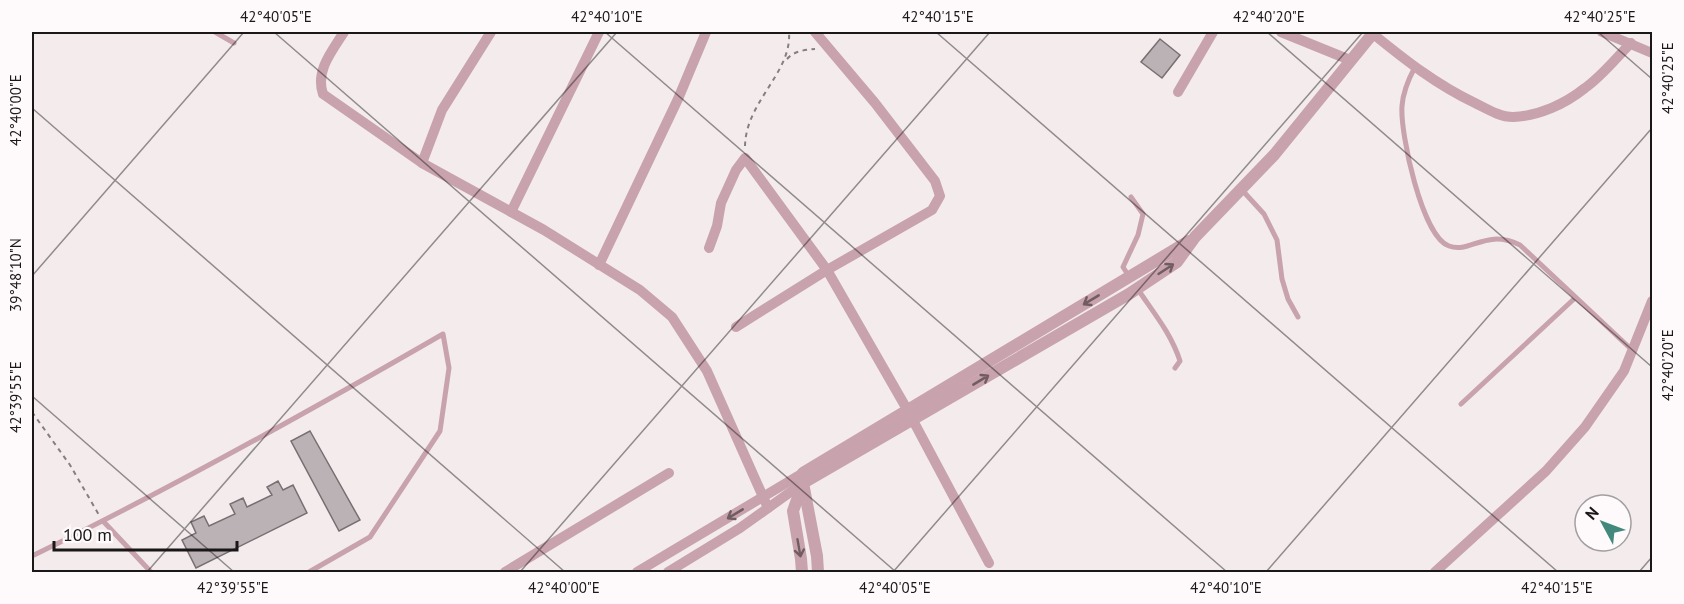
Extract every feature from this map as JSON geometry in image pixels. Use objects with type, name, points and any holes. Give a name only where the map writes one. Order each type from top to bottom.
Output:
[{"type":"street","points":[[344,32],[325,64],[319,81],[323,94],[422,163],[511,212],[640,290],[672,317],[707,371],[768,507]]},
{"type":"street","points":[[422,163],[442,110],[491,32]]},
{"type":"street","points":[[511,212],[599,32]]},
{"type":"street","points":[[599,265],[678,99],[706,32]]},
{"type":"street","points":[[736,327],[827,270],[932,210],[940,196],[934,181],[876,103],[815,32]]},
{"type":"street","points":[[1178,92],[1213,32]]},
{"type":"street","points":[[1281,32],[1350,60]]},
{"type":"street","points":[[637,573],[764,496],[803,478],[910,415],[1137,288],[1177,262],[1195,237],[1274,155],[1373,32],[1415,67],[1456,95],[1494,112],[1512,117],[1541,113],[1586,88],[1631,43]]},
{"type":"street","points":[[1602,32],[1653,53]]},
{"type":"street","points":[[709,248],[717,226],[721,203],[736,170],[745,158],[827,270],[910,415],[989,563]]},
{"type":"street","points":[[910,415],[1195,237]]},
{"type":"street","points":[[1435,573],[1546,471],[1585,427],[1624,371],[1653,301]]},
{"type":"street","points":[[505,573],[669,473]]},
{"type":"street","points":[[668,573],[740,528],[803,478]]},
{"type":"street","points":[[802,573],[792,511],[803,478]]},
{"type":"street","points":[[803,478],[818,556],[818,573]]},
{"type":"lane","points":[[215,32],[234,43]]},
{"type":"lane","points":[[1415,67],[1403,96],[1403,132],[1425,217],[1436,237],[1446,245],[1456,248],[1487,239],[1500,238],[1513,242],[1526,250],[1633,351]]},
{"type":"lane","points":[[1242,190],[1264,214],[1277,240],[1282,279],[1288,299],[1298,317]]},
{"type":"lane","points":[[1131,197],[1143,214],[1138,235],[1123,267],[1166,327],[1180,361],[1175,368]]},
{"type":"lane","points":[[1461,404],[1575,298]]},
{"type":"lane","points":[[32,556],[103,521],[323,403],[443,334],[449,368],[440,431],[370,537],[320,570],[309,573]]},
{"type":"lane","points":[[103,521],[151,573]]},
{"type":"path","points":[[785,61],[790,45],[789,32]]},
{"type":"path","points":[[745,158],[744,143],[753,114],[785,61],[792,54],[814,49],[836,56]]},
{"type":"path","points":[[32,412],[70,465],[103,521]]},
{"type":"building","points":[[1160,39],[1180,55],[1162,78],[1141,62]]},
{"type":"building","points":[[310,431],[360,520],[339,531],[291,441]]},
{"type":"building","points":[[278,481],[283,490],[293,485],[307,513],[196,568],[182,540],[196,533],[191,522],[204,516],[209,526],[235,514],[230,504],[243,498],[247,507],[272,495],[267,487]]}]
